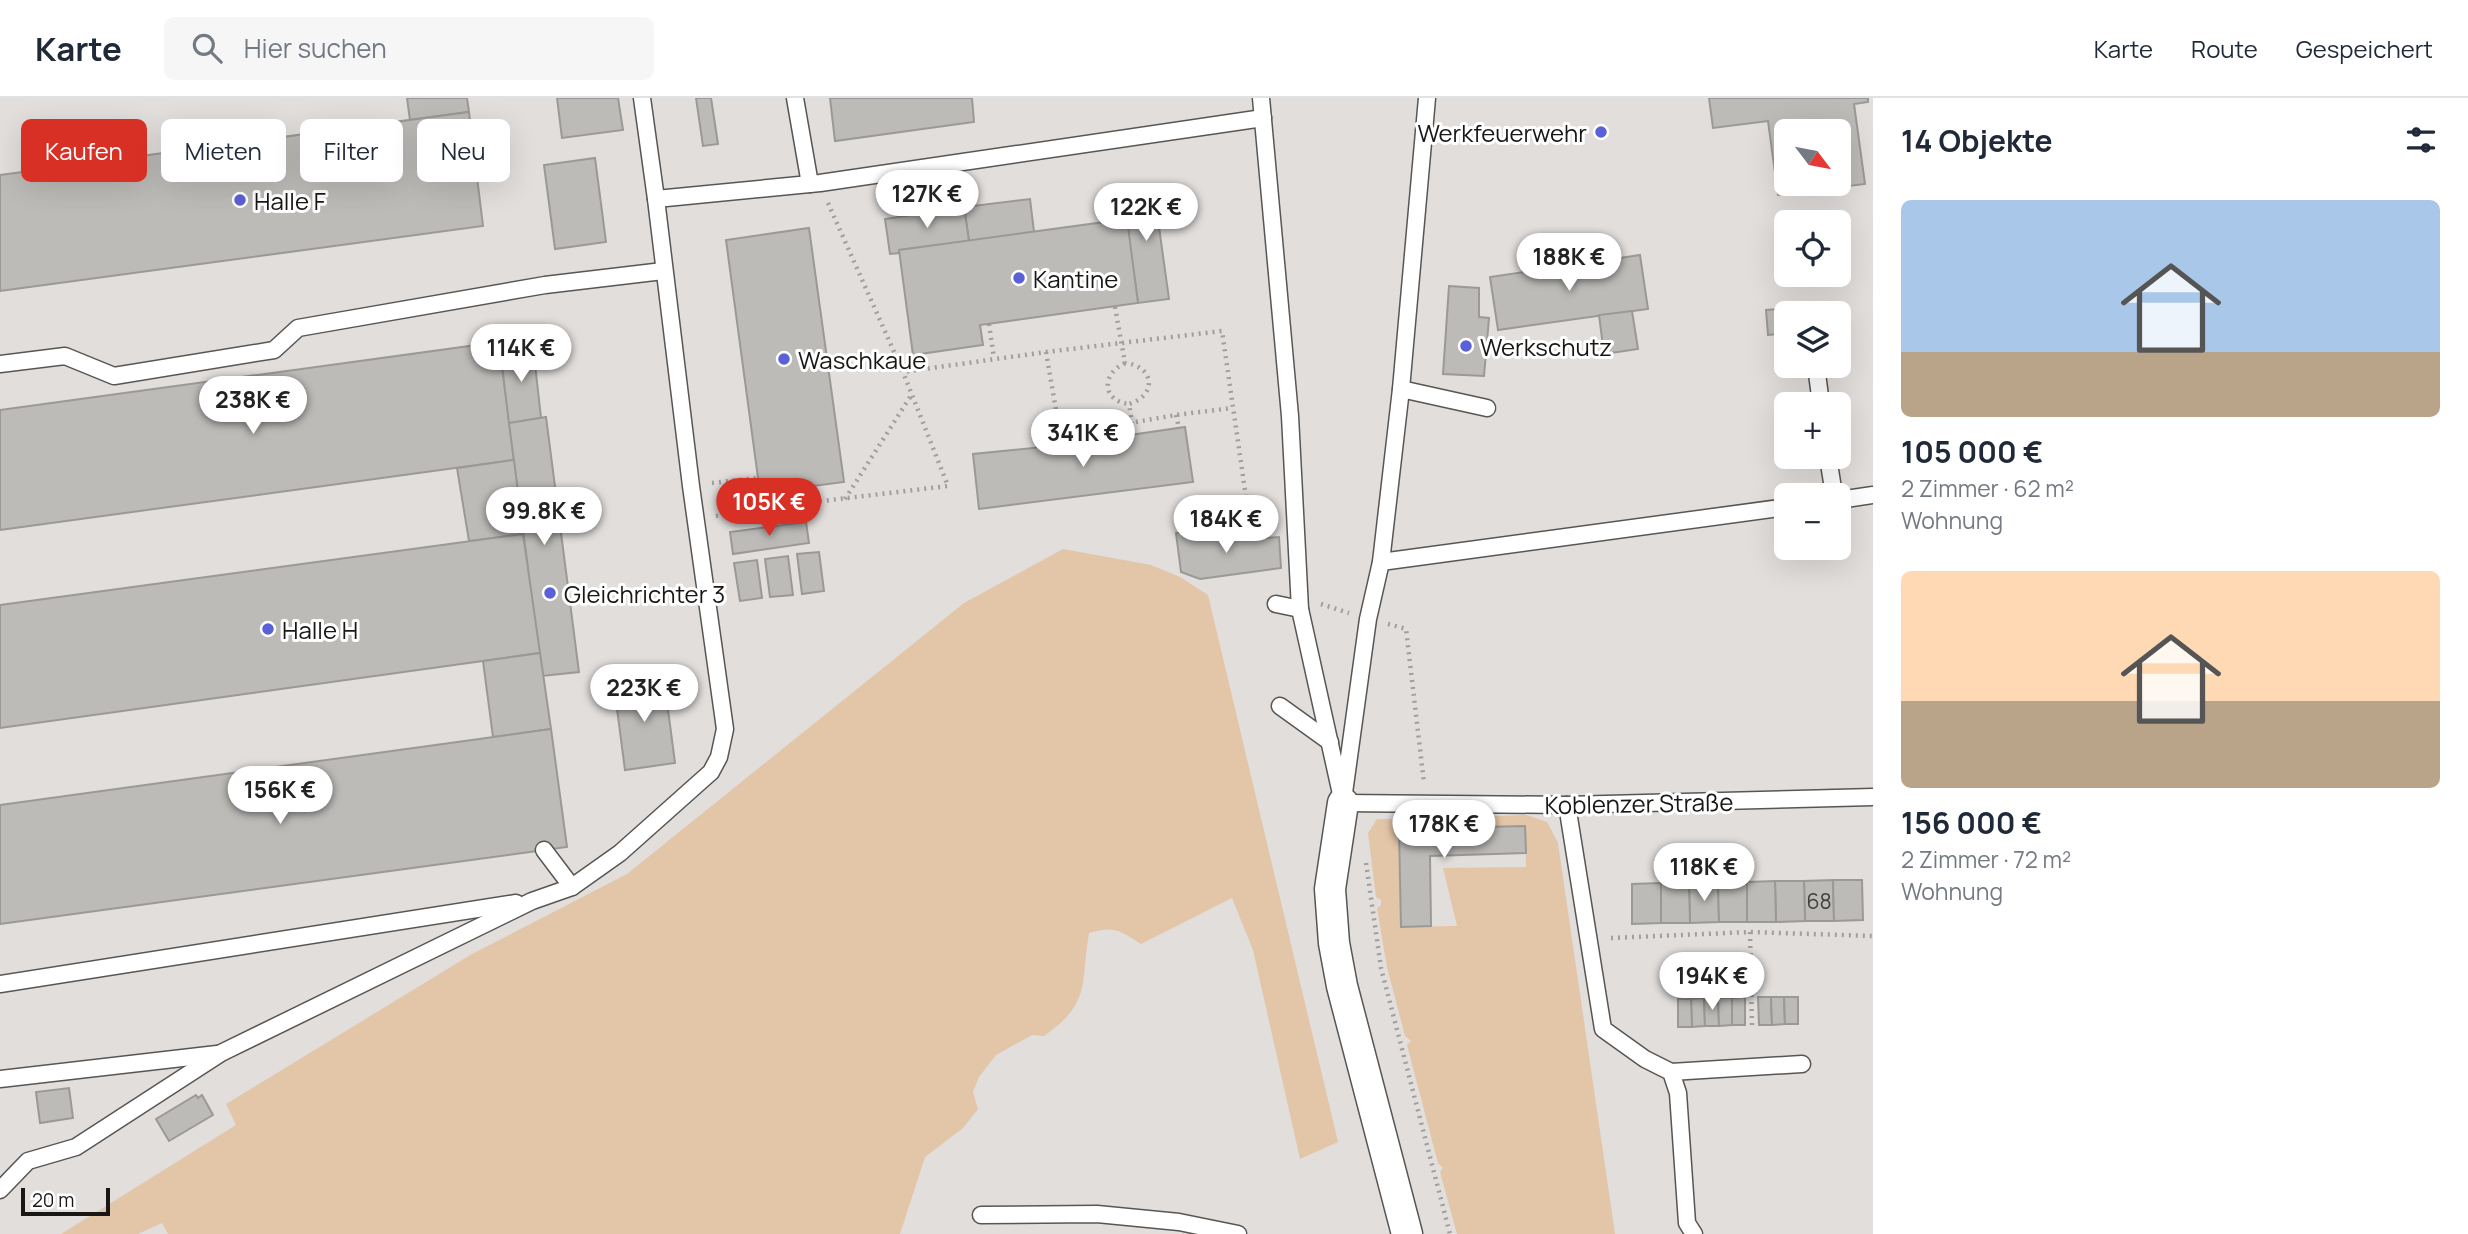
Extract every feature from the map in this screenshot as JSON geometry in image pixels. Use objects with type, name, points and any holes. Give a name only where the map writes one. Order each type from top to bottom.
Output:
[{"type":"street","points":[[1343,803],[1330,889],[1334,943],[1342,986],[1407,1234]]},
{"type":"lane","points":[[0,1190],[28,1161],[76,1147],[221,1053],[533,901],[572,887],[620,853],[711,772],[719,757],[725,729],[642,98]]},
{"type":"lane","points":[[795,98],[815,183]]},
{"type":"lane","points":[[1261,98],[1290,416],[1300,603],[1343,803]]},
{"type":"lane","points":[[1343,803],[1368,619],[1381,562],[1401,389],[1427,98]]},
{"type":"lane","points":[[656,199],[815,183],[1263,118]]},
{"type":"lane","points":[[0,364],[65,356],[114,376],[274,350],[298,328],[494,293],[663,271]]},
{"type":"lane","points":[[1401,389],[1487,408]]},
{"type":"lane","points":[[1851,498],[1873,495]]},
{"type":"lane","points":[[1381,562],[1774,509]]},
{"type":"lane","points":[[1276,604],[1300,603]]},
{"type":"lane","points":[[1280,706],[1330,742]]},
{"type":"lane","name":"Koblenzer Straße","points":[[1343,803],[1567,805],[1873,797]]},
{"type":"lane","points":[[1567,805],[1603,1029],[1645,1059],[1671,1072],[1802,1064]]},
{"type":"lane","points":[[544,850],[572,887]]},
{"type":"lane","points":[[0,984],[533,901]]},
{"type":"lane","points":[[0,1079],[221,1053]]},
{"type":"lane","points":[[1671,1072],[1678,1093],[1687,1223],[1694,1234]]},
{"type":"lane","points":[[981,1214],[1097,1214],[1179,1222],[1238,1234]]},
{"type":"path","points":[[696,520],[755,509],[948,486],[903,372],[815,183]]},
{"type":"path","points":[[1115,307],[1125,363]]},
{"type":"path","points":[[989,324],[994,358]]},
{"type":"path","points":[[903,372],[994,358],[1222,331],[1248,511],[1284,527]]},
{"type":"path","points":[[1046,352],[1062,445]]},
{"type":"path","points":[[1125,363],[1135,364],[1144,370],[1149,380],[1148,391],[1140,401],[1129,404],[1115,400],[1108,391],[1108,378],[1115,367],[1125,363]]},
{"type":"path","points":[[845,499],[912,394]]},
{"type":"path","points":[[1129,404],[1132,423]]},
{"type":"path","points":[[1060,435],[1232,408]]},
{"type":"path","points":[[1177,415],[1179,428]]},
{"type":"path","points":[[691,486],[758,478]]},
{"type":"path","points":[[1300,603],[1406,629],[1426,805]]},
{"type":"path","points":[[1366,860],[1381,968],[1450,1234]]},
{"type":"path","points":[[1589,940],[1749,932],[1873,936]]},
{"type":"path","points":[[1749,932],[1752,1025]]},
{"type":"shaded area","points":[[1063,549],[1151,565],[1180,577],[1208,595],[1338,1142],[1300,1159],[1253,950],[1232,898],[1141,944],[1117,931],[1089,933],[1077,1002],[1070,1013],[1044,1036],[1032,1035],[996,1055],[979,1077],[973,1092],[978,1109],[963,1128],[925,1157],[900,1234],[168,1234],[162,1223],[138,1234],[61,1234],[236,1125],[226,1104],[472,954],[627,874],[964,603]]},
{"type":"shaded area","points":[[1527,815],[1547,822],[1558,843],[1615,1234],[1457,1234],[1440,1172],[1443,1168],[1438,1163],[1407,1045],[1411,1041],[1405,1036],[1387,967],[1377,908],[1381,905],[1381,900],[1376,897],[1368,833],[1377,819],[1404,819],[1407,829],[1399,830],[1401,927],[1457,926],[1443,868],[1526,867],[1525,827],[1434,829],[1433,818]]},
{"type":"building","points":[[407,98],[467,98],[469,112],[410,120]]},
{"type":"building","points":[[557,98],[618,98],[623,130],[562,138]]},
{"type":"building","points":[[696,98],[711,98],[718,144],[703,146]]},
{"type":"building","points":[[830,98],[972,98],[974,122],[835,141]]},
{"type":"building","points":[[1709,98],[1868,98],[1868,102],[1854,104],[1865,184],[1852,186],[1852,119],[1774,119],[1774,165],[1768,121],[1713,128]]},
{"type":"building","name":"Halle F","points":[[469,112],[470,119],[417,119],[417,182],[478,182],[483,226],[0,291],[0,175],[21,172],[21,182],[147,182],[147,155],[161,153],[161,182],[286,182],[286,137],[300,135],[300,182],[403,182],[403,121]]},
{"type":"building","points":[[595,158],[606,242],[555,249],[544,165]]},
{"type":"building","points":[[1153,184],[1169,299],[1138,303],[1122,188]]},
{"type":"building","points":[[1030,199],[1034,232],[969,241],[964,207]]},
{"type":"building","points":[[964,207],[969,241],[899,250],[899,253],[890,254],[885,219]]},
{"type":"building","name":"Kantine","points":[[1127,219],[1138,303],[980,325],[983,345],[913,355],[899,250]]},
{"type":"building","name":"Waschkaue","points":[[809,228],[844,482],[760,493],[726,240]]},
{"type":"building","points":[[1640,255],[1648,309],[1498,330],[1490,277]]},
{"type":"building","name":"Werkschutz","points":[[1449,286],[1479,288],[1479,317],[1489,318],[1484,376],[1443,374]]},
{"type":"building","points":[[1774,309],[1774,335],[1768,335],[1766,310]]},
{"type":"building","points":[[1632,311],[1638,349],[1604,354],[1599,315]]},
{"type":"building","points":[[499,342],[514,460],[0,530],[0,410]]},
{"type":"building","points":[[533,346],[541,418],[509,423],[500,349]]},
{"type":"building","name":"Gleichrichter 3","points":[[546,417],[579,672],[542,676],[509,423]]},
{"type":"building","points":[[1185,427],[1193,482],[979,509],[973,454],[1062,445]]},
{"type":"building","points":[[514,460],[523,534],[469,541],[457,468]]},
{"type":"building","points":[[806,522],[809,543],[733,554],[730,532]]},
{"type":"building","points":[[1192,531],[1193,537],[1245,533],[1245,540],[1279,537],[1281,568],[1200,579],[1181,572],[1176,533]]},
{"type":"building","name":"Halle H","points":[[523,534],[540,653],[0,728],[0,605]]},
{"type":"building","points":[[819,552],[824,591],[802,594],[797,554]]},
{"type":"building","points":[[788,556],[793,595],[770,597],[765,559]]},
{"type":"building","points":[[757,560],[762,598],[740,601],[734,563]]},
{"type":"building","points":[[540,653],[551,729],[493,737],[483,661]]},
{"type":"building","points":[[664,679],[675,763],[625,770],[614,686]]},
{"type":"building","points":[[551,729],[567,847],[0,924],[0,805]]},
{"type":"building","points":[[1525,826],[1526,853],[1430,856],[1431,926],[1401,927],[1399,829]]},
{"type":"building","points":[[1833,880],[1834,921],[1805,921],[1804,881]]},
{"type":"building","points":[[1833,880],[1862,880],[1863,920],[1834,921]]},
{"type":"building","points":[[1775,881],[1804,881],[1805,921],[1776,922]]},
{"type":"building","points":[[1775,881],[1776,922],[1747,922],[1747,882]]},
{"type":"building","points":[[1718,882],[1719,922],[1690,923],[1689,883]]},
{"type":"building","points":[[1718,882],[1747,882],[1747,922],[1719,922]]},
{"type":"building","points":[[1661,883],[1661,923],[1632,924],[1632,884]]},
{"type":"building","points":[[1661,883],[1689,883],[1690,923],[1661,923]]},
{"type":"building","points":[[1745,997],[1745,1025],[1732,1025],[1732,998]]},
{"type":"building","points":[[1758,997],[1771,997],[1772,1025],[1759,1025]]},
{"type":"building","points":[[1771,997],[1784,997],[1785,1024],[1772,1025]]},
{"type":"building","points":[[1784,997],[1798,997],[1798,1024],[1785,1024]]},
{"type":"building","points":[[1704,998],[1705,1026],[1692,1027],[1691,999]]},
{"type":"building","points":[[1704,998],[1718,998],[1719,1026],[1705,1026]]},
{"type":"building","points":[[1718,998],[1732,998],[1732,1025],[1719,1026]]},
{"type":"building","points":[[1678,999],[1691,999],[1692,1027],[1678,1027]]},
{"type":"building","points":[[69,1088],[73,1118],[40,1123],[36,1092]]},
{"type":"building","points":[[196,1095],[198,1098],[202,1095],[213,1115],[169,1141],[156,1119]]},
{"type":"place","name":"Werkfeuerwehr","points":[[1601,132]]},
{"type":"place","name":"Halle F","points":[[240,200]]},
{"type":"place","name":"Kantine","points":[[1019,278]]},
{"type":"place","name":"Werkschutz","points":[[1466,346]]},
{"type":"place","name":"Waschkaue","points":[[784,359]]},
{"type":"place","name":"Gleichrichter 3","points":[[550,593]]},
{"type":"place","name":"Halle H","points":[[268,629]]}]
